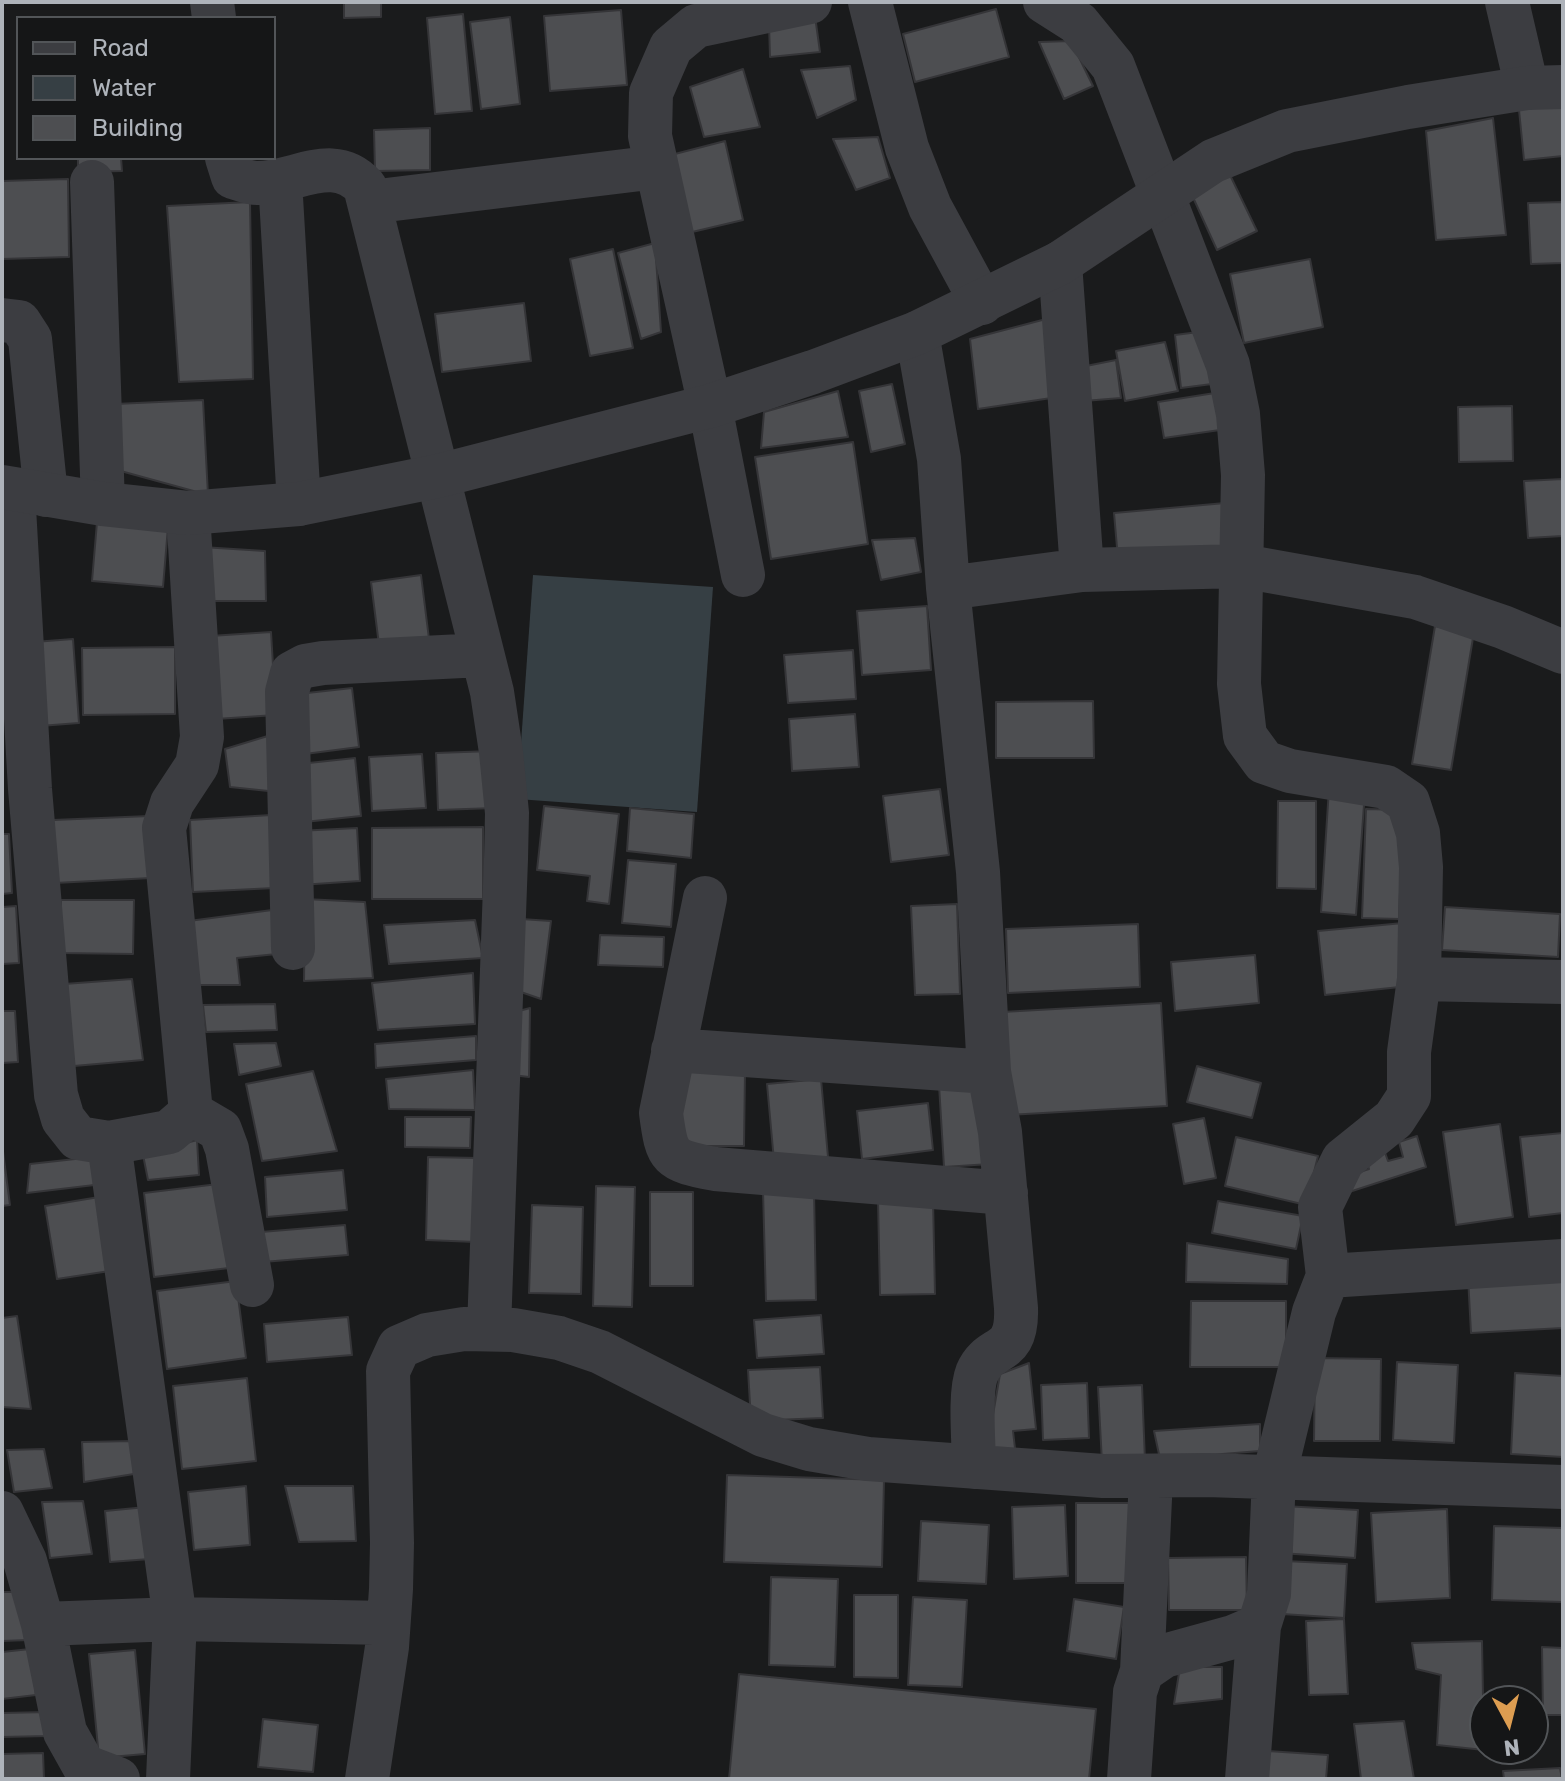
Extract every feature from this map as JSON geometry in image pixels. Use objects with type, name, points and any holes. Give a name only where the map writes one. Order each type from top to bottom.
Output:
[{"type":"street","points":[[743,575],[710,406],[650,136],[651,93],[671,47],[696,26],[810,2]]},
{"type":"street","points":[[870,2],[907,148],[930,207],[982,303]]},
{"type":"street","points":[[1045,2],[1078,23],[1113,66],[1231,377],[1238,414],[1243,475],[1239,684],[1245,736],[1264,762],[1290,771],[1386,787],[1408,802],[1418,833],[1421,867],[1419,979],[1409,1052],[1409,1096],[1394,1119],[1343,1160],[1320,1207],[1328,1276],[1314,1312],[1274,1477],[1269,1594],[1259,1626],[1247,1779]]},
{"type":"street","points":[[20,491],[188,513],[299,504],[438,476],[710,406],[917,333],[982,303],[1060,263],[1213,161],[1287,131],[1408,107],[1545,88],[1507,2]]},
{"type":"street","points":[[228,160],[233,177],[255,183],[330,169],[354,174],[365,187],[492,692],[507,813],[489,1329]]},
{"type":"street","points":[[370,202],[657,167]]},
{"type":"street","points":[[280,180],[299,504]]},
{"type":"street","points":[[92,182],[103,504]]},
{"type":"street","points":[[1060,263],[1082,570]]},
{"type":"street","points":[[2,320],[19,322],[30,339],[20,491],[15,753],[56,1095],[63,1119],[78,1138],[109,1143],[169,1132],[191,1113]]},
{"type":"street","points":[[917,333],[939,459],[948,588],[978,872],[989,1072],[1000,1132],[1017,1329],[1006,1346],[978,1371],[974,1387],[974,1467]]},
{"type":"street","points":[[188,513],[202,737],[197,765],[172,803],[164,828],[191,1113]]},
{"type":"street","points":[[948,588],[1082,570],[1242,566],[1415,597],[1503,627],[1563,652]]},
{"type":"street","points":[[293,948],[287,692],[292,673],[305,666],[323,663],[482,655]]},
{"type":"street","points":[[705,898],[661,1113],[665,1147],[683,1163],[715,1169],[1006,1193]]},
{"type":"street","points":[[1419,979],[1563,982]]},
{"type":"street","points":[[673,1050],[989,1072]]},
{"type":"street","points":[[191,1113],[220,1130],[227,1149],[252,1285]]},
{"type":"street","points":[[109,1143],[175,1619],[168,1779]]},
{"type":"street","points":[[1328,1276],[1563,1261]]},
{"type":"street","points":[[367,1779],[388,1623],[392,1543],[388,1371],[399,1347],[427,1335],[464,1329],[489,1329],[559,1338],[600,1352],[763,1435],[809,1449],[868,1459],[1103,1476],[1207,1475],[1563,1487]]},
{"type":"street","points":[[1129,1779],[1135,1692],[1142,1671],[1151,1477]]},
{"type":"street","points":[[2,1513],[25,1561],[43,1624],[65,1732],[84,1766],[118,1779]]},
{"type":"street","points":[[43,1624],[175,1619],[388,1623]]},
{"type":"street","points":[[1142,1671],[1164,1656],[1233,1637],[1259,1626]]},
{"type":"water","points":[[533,575],[713,587],[697,812],[517,799]]},
{"type":"building","points":[[344,2],[381,2],[381,17],[344,18]]},
{"type":"building","points":[[996,9],[1009,57],[915,82],[903,34]]},
{"type":"building","points":[[621,10],[627,85],[550,91],[544,16]]},
{"type":"building","points":[[463,14],[472,111],[435,114],[427,18]]},
{"type":"building","points":[[815,16],[820,52],[770,57],[769,24]]},
{"type":"building","points":[[510,17],[520,104],[481,109],[470,22]]},
{"type":"building","points":[[1071,41],[1093,86],[1064,99],[1039,42]]},
{"type":"building","points":[[850,66],[856,100],[817,118],[801,70]]},
{"type":"building","points":[[743,69],[760,127],[704,137],[690,87]]},
{"type":"building","points":[[1563,96],[1563,156],[1524,160],[1518,100]]},
{"type":"building","points":[[1493,118],[1506,235],[1436,240],[1426,131]]},
{"type":"building","points":[[430,128],[430,170],[375,171],[374,130]]},
{"type":"building","points":[[878,137],[890,178],[856,190],[833,139]]},
{"type":"building","points":[[725,141],[743,220],[688,233],[671,155]]},
{"type":"building","points":[[78,160],[121,160],[122,171],[78,172]]},
{"type":"building","points":[[1230,175],[1257,231],[1217,250],[1191,193]]},
{"type":"building","points":[[68,179],[69,257],[2,259],[2,181]]},
{"type":"building","points":[[250,202],[253,379],[179,382],[167,206]]},
{"type":"building","points":[[1563,202],[1563,263],[1531,264],[1528,203]]},
{"type":"building","points":[[655,243],[661,332],[641,339],[618,253]]},
{"type":"building","points":[[613,249],[633,348],[590,356],[570,259]]},
{"type":"building","points":[[1310,259],[1323,327],[1244,343],[1230,274]]},
{"type":"building","points":[[524,303],[531,361],[442,372],[435,314]]},
{"type":"building","points":[[1046,319],[1058,397],[978,409],[970,339]]},
{"type":"building","points":[[1206,331],[1212,384],[1181,388],[1175,335]]},
{"type":"building","points":[[1165,342],[1178,391],[1125,401],[1116,351]]},
{"type":"building","points":[[1116,360],[1121,398],[1084,401],[1086,366]]},
{"type":"building","points":[[892,384],[905,444],[871,452],[859,391]]},
{"type":"building","points":[[838,391],[848,437],[761,448],[764,412]]},
{"type":"building","points":[[1221,392],[1227,429],[1164,438],[1158,402]]},
{"type":"building","points":[[203,400],[208,495],[117,470],[115,404]]},
{"type":"building","points":[[1512,406],[1513,461],[1459,462],[1458,407]]},
{"type":"building","points":[[853,442],[868,544],[771,559],[755,457]]},
{"type":"building","points":[[1563,479],[1563,536],[1528,538],[1524,481]]},
{"type":"building","points":[[1225,503],[1229,549],[1118,559],[1114,513]]},
{"type":"building","points":[[97,522],[168,527],[163,587],[92,581]]},
{"type":"building","points":[[915,538],[921,572],[881,580],[872,540]]},
{"type":"building","points":[[202,547],[265,551],[266,601],[208,601]]},
{"type":"building","points":[[421,575],[429,639],[379,645],[371,582]]},
{"type":"building","points":[[927,606],[931,670],[862,675],[857,611]]},
{"type":"building","points":[[1435,626],[1474,632],[1451,770],[1412,764]]},
{"type":"building","points":[[271,632],[276,715],[216,719],[210,636]]},
{"type":"building","points":[[73,639],[79,723],[40,726],[34,642]]},
{"type":"building","points":[[175,647],[175,714],[83,715],[82,648]]},
{"type":"building","points":[[853,650],[856,699],[788,703],[784,655]]},
{"type":"building","points":[[352,688],[359,747],[305,754],[298,694]]},
{"type":"building","points":[[1093,701],[1094,758],[996,758],[996,702]]},
{"type":"building","points":[[855,714],[859,767],[792,771],[789,719]]},
{"type":"building","points":[[271,735],[278,792],[230,787],[225,749]]},
{"type":"building","points":[[492,751],[495,808],[438,810],[436,753]]},
{"type":"building","points":[[422,754],[426,808],[372,811],[369,757]]},
{"type":"building","points":[[355,758],[361,816],[295,823],[290,765]]},
{"type":"building","points":[[1329,788],[1365,791],[1356,915],[1321,912]]},
{"type":"building","points":[[940,789],[949,855],[891,862],[883,796]]},
{"type":"building","points":[[1278,801],[1316,801],[1316,889],[1277,888]]},
{"type":"building","points":[[544,806],[619,814],[609,904],[587,901],[590,876],[537,870]]},
{"type":"building","points":[[630,808],[694,814],[691,858],[627,851]]},
{"type":"building","points":[[1366,809],[1403,810],[1399,919],[1362,918]]},
{"type":"building","points":[[271,815],[275,888],[193,892],[190,820]]},
{"type":"building","points":[[149,816],[151,878],[55,883],[53,820]]},
{"type":"building","points":[[483,827],[483,899],[372,899],[372,828]]},
{"type":"building","points":[[357,828],[360,881],[300,885],[297,831]]},
{"type":"building","points":[[2,834],[9,834],[12,893],[2,894]]},
{"type":"building","points":[[628,860],[676,864],[671,927],[622,923]]},
{"type":"building","points":[[305,899],[365,902],[373,978],[304,981]]},
{"type":"building","points":[[61,900],[134,900],[133,954],[60,953]]},
{"type":"building","points":[[957,904],[960,994],[915,995],[911,906]]},
{"type":"building","points":[[16,906],[19,963],[2,964],[2,907]]},
{"type":"building","points":[[1445,907],[1560,914],[1558,957],[1442,950]]},
{"type":"building","points":[[272,910],[277,954],[237,958],[240,985],[197,985],[189,921]]},
{"type":"building","points":[[521,919],[551,921],[541,999],[515,990]]},
{"type":"building","points":[[475,920],[483,958],[389,964],[384,925]]},
{"type":"building","points":[[1403,923],[1409,986],[1325,995],[1318,931]]},
{"type":"building","points":[[1138,924],[1140,987],[1008,993],[1006,929]]},
{"type":"building","points":[[600,935],[664,937],[663,967],[598,965]]},
{"type":"building","points":[[1255,955],[1259,1003],[1175,1011],[1171,962]]},
{"type":"building","points":[[473,973],[475,1024],[378,1030],[372,983]]},
{"type":"building","points":[[132,979],[143,1060],[74,1066],[64,984]]},
{"type":"building","points":[[1161,1003],[1167,1106],[1008,1115],[1002,1012]]},
{"type":"building","points":[[275,1004],[277,1030],[206,1032],[203,1005]]},
{"type":"building","points":[[530,1008],[529,1077],[512,1075],[515,1012]]},
{"type":"building","points":[[2,1011],[15,1011],[18,1062],[2,1063]]},
{"type":"building","points":[[476,1036],[476,1060],[376,1068],[375,1044]]},
{"type":"building","points":[[276,1043],[281,1066],[239,1075],[234,1044]]},
{"type":"building","points":[[1197,1066],[1261,1083],[1252,1118],[1187,1102]]},
{"type":"building","points":[[473,1070],[475,1110],[389,1109],[386,1079]]},
{"type":"building","points":[[313,1071],[337,1151],[262,1161],[246,1084]]},
{"type":"building","points":[[679,1072],[745,1072],[744,1146],[679,1146]]},
{"type":"building","points":[[821,1079],[828,1157],[774,1161],[767,1084]]},
{"type":"building","points":[[986,1082],[990,1164],[944,1167],[939,1085]]},
{"type":"building","points":[[928,1103],[933,1150],[862,1159],[857,1111]]},
{"type":"building","points":[[405,1117],[471,1117],[470,1148],[405,1147]]},
{"type":"building","points":[[1204,1118],[1216,1178],[1184,1184],[1173,1124]]},
{"type":"building","points":[[1500,1124],[1513,1217],[1456,1225],[1443,1132]]},
{"type":"building","points":[[1563,1133],[1563,1213],[1529,1217],[1520,1137]]},
{"type":"building","points":[[1417,1136],[1426,1167],[1343,1194],[1338,1179],[1369,1169],[1364,1154],[1383,1147],[1388,1161],[1403,1157],[1399,1142]]},
{"type":"building","points":[[1236,1137],[1318,1156],[1306,1205],[1225,1186]]},
{"type":"building","points":[[197,1140],[199,1175],[148,1180],[143,1155]]},
{"type":"building","points":[[2,1144],[10,1205],[2,1206]]},
{"type":"building","points":[[93,1157],[103,1184],[27,1193],[30,1164]]},
{"type":"building","points":[[428,1157],[478,1158],[476,1242],[426,1240]]},
{"type":"building","points":[[343,1170],[347,1210],[267,1217],[265,1177]]},
{"type":"building","points":[[218,1184],[229,1268],[154,1277],[144,1193]]},
{"type":"building","points":[[596,1186],[635,1187],[632,1307],[593,1306]]},
{"type":"building","points":[[814,1190],[816,1300],[766,1301],[763,1191]]},
{"type":"building","points":[[650,1192],[693,1192],[693,1286],[650,1286]]},
{"type":"building","points":[[111,1195],[123,1269],[57,1279],[45,1206]]},
{"type":"building","points":[[933,1199],[935,1294],[880,1295],[878,1200]]},
{"type":"building","points":[[1218,1201],[1303,1216],[1296,1249],[1212,1233]]},
{"type":"building","points":[[532,1205],[583,1207],[581,1294],[529,1293]]},
{"type":"building","points":[[345,1225],[348,1255],[263,1262],[261,1232]]},
{"type":"building","points":[[1187,1243],[1288,1259],[1287,1284],[1186,1282]]},
{"type":"building","points":[[1563,1273],[1563,1328],[1471,1333],[1468,1277]]},
{"type":"building","points":[[236,1281],[246,1358],[167,1369],[157,1291]]},
{"type":"building","points":[[1191,1301],[1286,1301],[1286,1367],[1190,1367]]},
{"type":"building","points":[[821,1315],[824,1354],[757,1358],[754,1320]]},
{"type":"building","points":[[17,1316],[31,1409],[2,1407],[2,1318]]},
{"type":"building","points":[[348,1317],[352,1355],[267,1362],[264,1324]]},
{"type":"building","points":[[1315,1358],[1381,1359],[1380,1441],[1314,1441]]},
{"type":"building","points":[[1397,1362],[1458,1365],[1454,1443],[1393,1440]]},
{"type":"building","points":[[1029,1363],[1036,1429],[1013,1431],[1016,1457],[985,1461],[1000,1374]]},
{"type":"building","points":[[820,1367],[823,1418],[751,1421],[748,1370]]},
{"type":"building","points":[[1515,1373],[1563,1376],[1563,1457],[1511,1454]]},
{"type":"building","points":[[247,1378],[256,1461],[182,1469],[173,1386]]},
{"type":"building","points":[[1087,1383],[1089,1438],[1043,1440],[1041,1385]]},
{"type":"building","points":[[1142,1385],[1145,1461],[1102,1463],[1098,1387]]},
{"type":"building","points":[[1260,1424],[1260,1451],[1160,1459],[1154,1431]]},
{"type":"building","points":[[133,1441],[134,1474],[84,1482],[82,1442]]},
{"type":"building","points":[[44,1449],[52,1488],[14,1492],[7,1450]]},
{"type":"building","points":[[727,1475],[884,1480],[882,1567],[724,1562]]},
{"type":"building","points":[[246,1486],[250,1545],[194,1550],[188,1492]]},
{"type":"building","points":[[285,1486],[353,1486],[356,1541],[299,1542]]},
{"type":"building","points":[[83,1501],[92,1554],[50,1558],[42,1502]]},
{"type":"building","points":[[1076,1503],[1137,1503],[1137,1583],[1076,1583]]},
{"type":"building","points":[[1065,1505],[1068,1576],[1014,1579],[1012,1507]]},
{"type":"building","points":[[1283,1506],[1358,1510],[1355,1558],[1280,1553]]},
{"type":"building","points":[[146,1507],[150,1559],[110,1562],[105,1511]]},
{"type":"building","points":[[1447,1509],[1450,1598],[1376,1602],[1371,1513]]},
{"type":"building","points":[[921,1521],[989,1525],[986,1584],[918,1581]]},
{"type":"building","points":[[1494,1526],[1563,1528],[1563,1602],[1492,1600]]},
{"type":"building","points":[[1246,1557],[1247,1610],[1169,1610],[1168,1558]]},
{"type":"building","points":[[1285,1561],[1347,1564],[1344,1618],[1282,1614]]},
{"type":"building","points":[[771,1577],[838,1579],[835,1667],[769,1665]]},
{"type":"building","points":[[2,1592],[27,1592],[29,1640],[2,1641]]},
{"type":"building","points":[[854,1595],[898,1595],[898,1678],[854,1677]]},
{"type":"building","points":[[913,1597],[967,1600],[962,1687],[908,1685]]},
{"type":"building","points":[[1074,1599],[1124,1607],[1116,1659],[1067,1651]]},
{"type":"building","points":[[1344,1619],[1348,1694],[1309,1695],[1306,1621]]},
{"type":"building","points":[[1482,1641],[1483,1685],[1469,1685],[1469,1748],[1437,1745],[1441,1675],[1416,1669],[1412,1643]]},
{"type":"building","points":[[1542,1647],[1563,1648],[1563,1715],[1549,1715],[1549,1685],[1543,1685]]},
{"type":"building","points":[[30,1649],[36,1695],[2,1699],[2,1652]]},
{"type":"building","points":[[135,1650],[145,1754],[99,1758],[89,1654]]},
{"type":"building","points":[[1180,1667],[1222,1667],[1222,1699],[1174,1704]]},
{"type":"building","points":[[739,1674],[1096,1709],[1089,1779],[729,1779]]},
{"type":"building","points":[[48,1712],[48,1736],[2,1737],[2,1713]]},
{"type":"building","points":[[263,1719],[318,1725],[313,1772],[258,1767]]},
{"type":"building","points":[[1404,1721],[1414,1779],[1361,1779],[1354,1724]]},
{"type":"building","points":[[1268,1751],[1328,1755],[1326,1779],[1268,1778]]},
{"type":"building","points":[[43,1753],[44,1779],[2,1779],[2,1754]]},
{"type":"building","points":[[1560,1768],[1562,1779],[1504,1779],[1503,1771]]}]
